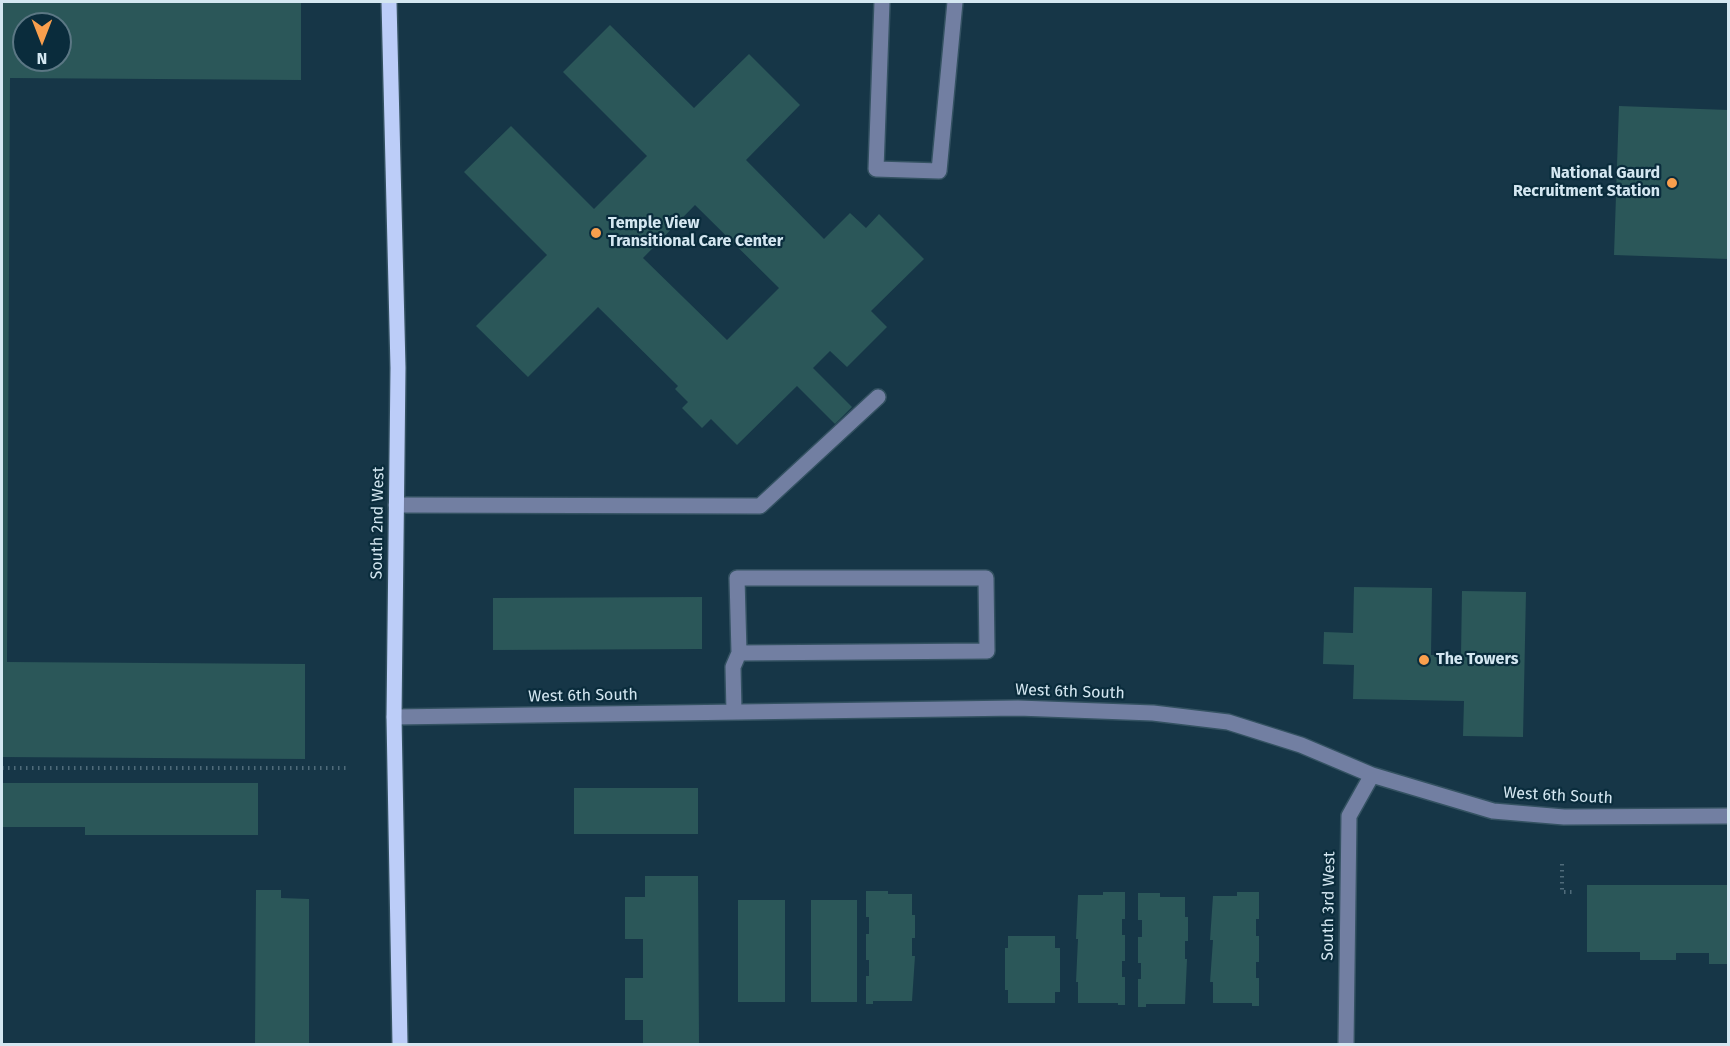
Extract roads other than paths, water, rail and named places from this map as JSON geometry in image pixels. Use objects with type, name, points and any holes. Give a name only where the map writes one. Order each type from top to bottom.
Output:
[{"type":"main road","name":"South 2nd West","points":[[388,2],[398,368],[394,717],[400,1044]]},
{"type":"street","points":[[882,2],[876,169],[939,171],[955,2]]},
{"type":"street","points":[[396,505],[760,506],[878,398]]},
{"type":"street","points":[[734,712],[733,667],[739,653],[737,578],[986,578],[987,651],[739,653]]},
{"type":"street","name":"West 6th South","points":[[394,717],[1018,708],[1153,713],[1228,722],[1301,746],[1372,775],[1493,810],[1564,817],[1728,816]]},
{"type":"street","name":"South 3rd West","points":[[1346,1044],[1349,816],[1372,775]]},
{"type":"place","name":"National Gaurd Recruitment Station","points":[[1672,183]]},
{"type":"place","name":"Temple View Transitional Care Center","points":[[596,233]]},
{"type":"place","name":"The Towers","points":[[1424,660]]}]
